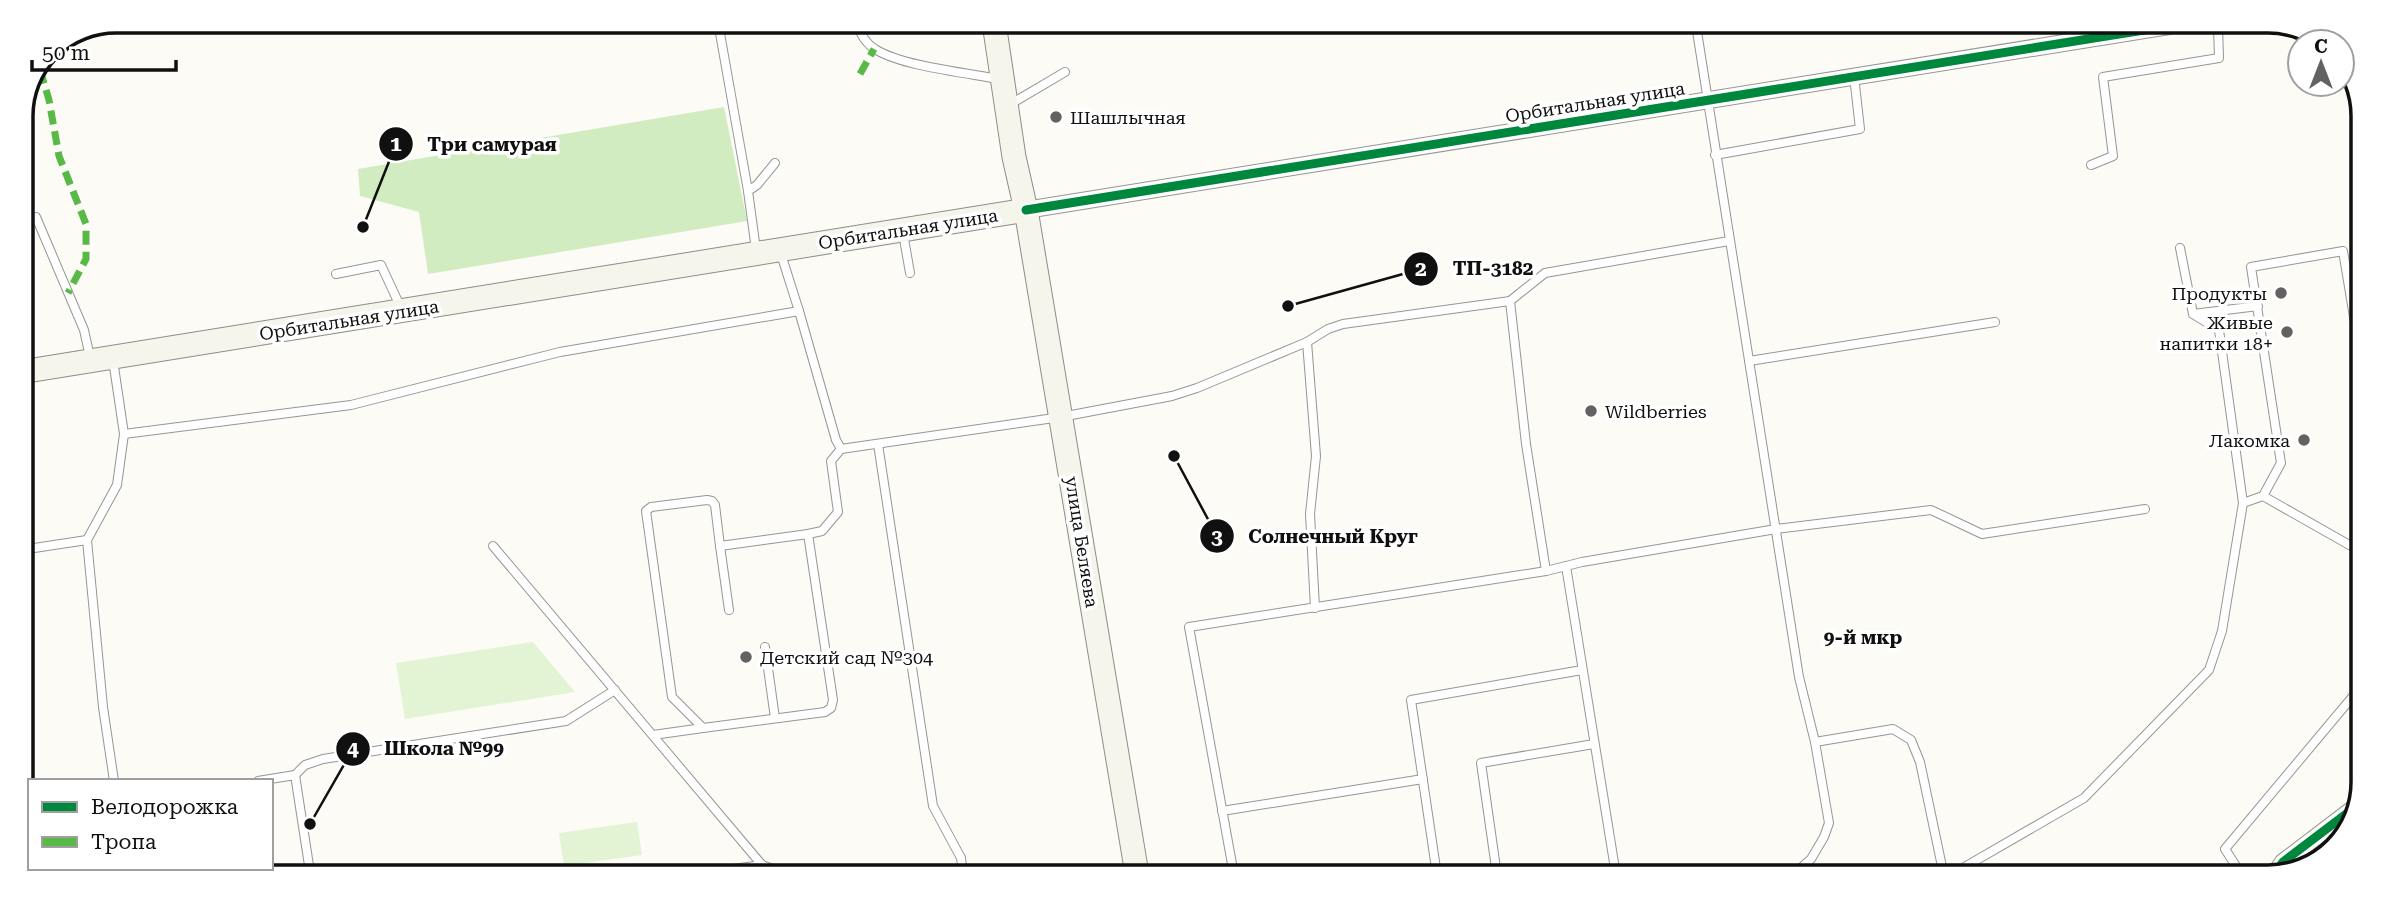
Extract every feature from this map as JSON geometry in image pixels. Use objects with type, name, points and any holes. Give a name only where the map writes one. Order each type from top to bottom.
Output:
[{"type":"main road","name":"улица Беляева","points":[[995,33],[1136,865]]},
{"type":"main road","name":"Орбитальная улица","points":[[33,370],[1026,210]]},
{"type":"street","name":"Орбитальная улица","points":[[1026,210],[2125,33]]},
{"type":"street","points":[[2282,863],[2342,817]]},
{"type":"lane","points":[[720,33],[748,191],[768,251],[799,311],[841,449]]},
{"type":"lane","points":[[860,33],[874,49],[897,60],[1002,80]]},
{"type":"lane","points":[[1697,33],[1799,677],[1815,742],[1829,823],[1825,838],[1804,865]]},
{"type":"lane","points":[[2091,165],[2112,156],[2102,77],[2219,58],[2218,33]]},
{"type":"lane","points":[[1006,106],[1065,72]]},
{"type":"lane","points":[[1715,155],[1860,129],[1854,76]]},
{"type":"lane","points":[[748,191],[775,163]]},
{"type":"lane","points":[[36,217],[84,330],[102,359],[124,435],[117,485],[88,540],[103,707],[114,779]]},
{"type":"lane","points":[[903,230],[910,272]]},
{"type":"lane","points":[[720,546],[822,531],[838,512],[831,461],[841,449],[1061,417],[1172,396],[1307,342],[1328,329],[1343,324],[1510,301],[1545,273],[1729,241]]},
{"type":"lane","points":[[1968,865],[2084,798],[2209,670],[2222,631],[2243,503],[2218,330],[2193,314],[2180,248]]},
{"type":"lane","points":[[2243,503],[2263,496],[2281,463],[2251,267],[2343,251],[2351,299]]},
{"type":"lane","points":[[336,274],[381,265],[402,311]]},
{"type":"lane","points":[[1510,301],[1526,444],[1546,571]]},
{"type":"lane","points":[[2193,314],[2258,306]]},
{"type":"lane","points":[[124,435],[351,405],[560,352],[799,311]]},
{"type":"lane","points":[[1749,362],[1995,322]]},
{"type":"lane","points":[[1307,342],[1316,456],[1310,514],[1315,608]]},
{"type":"lane","points":[[878,444],[933,806],[961,858],[961,865]]},
{"type":"lane","points":[[2263,496],[2351,546]]},
{"type":"lane","points":[[703,728],[672,697],[646,511],[650,508],[707,499],[712,501],[729,610]]},
{"type":"lane","points":[[1232,865],[1189,627],[1546,571],[1776,530],[1931,510],[1982,534],[2145,509]]},
{"type":"lane","points":[[653,735],[825,712],[831,708],[833,700],[808,534]]},
{"type":"lane","points":[[33,548],[88,540]]},
{"type":"lane","points":[[493,546],[762,864]]},
{"type":"lane","points":[[1566,566],[1613,865]]},
{"type":"lane","points":[[765,647],[775,718]]},
{"type":"lane","points":[[1436,865],[1411,700],[1583,670]]},
{"type":"lane","points":[[270,779],[295,775],[305,765],[323,759],[566,721],[615,690]]},
{"type":"lane","points":[[2235,865],[2225,849],[2351,699]]},
{"type":"lane","points":[[1815,742],[1893,729],[1911,740],[1920,762],[1942,865]]},
{"type":"lane","points":[[1496,865],[1481,763],[1594,744]]},
{"type":"lane","points":[[295,775],[309,865]]},
{"type":"lane","points":[[1222,811],[1423,779]]},
{"type":"lane","points":[[756,865],[762,864]]},
{"type":"green space","points":[[724,107],[747,221],[428,274],[419,212],[360,196],[358,169]]},
{"type":"green space","points":[[533,642],[575,692],[405,719],[396,663]]},
{"type":"green space","points":[[637,822],[642,855],[564,865],[559,833]]},
{"type":"marked path","points":[[860,74],[874,49]]},
{"type":"marked path","points":[[43,79],[59,156],[86,224],[86,259],[68,293]]},
{"type":"cycle path","points":[[1026,210],[2126,33]]},
{"type":"cycle path","points":[[2282,863],[2342,817]]},
{"type":"place","name":"Шашлычная","points":[[1056,117]]},
{"type":"place","name":"Три самурая","points":[[363,227]]},
{"type":"place","name":"Продукты","points":[[2281,293]]},
{"type":"place","name":"ТП-3182","points":[[1288,306]]},
{"type":"place","name":"Живые напитки 18+","points":[[2287,332]]},
{"type":"place","name":"Wildberries","points":[[1591,411]]},
{"type":"place","name":"Лакомка","points":[[2304,440]]},
{"type":"place","name":"Солнечный Круг","points":[[1174,456]]},
{"type":"place","name":"Детский сад №304","points":[[746,657]]},
{"type":"place","name":"Школа №99","points":[[310,824]]},
{"type":"district","name":"9-й мкр","points":[[1863,637]]}]
